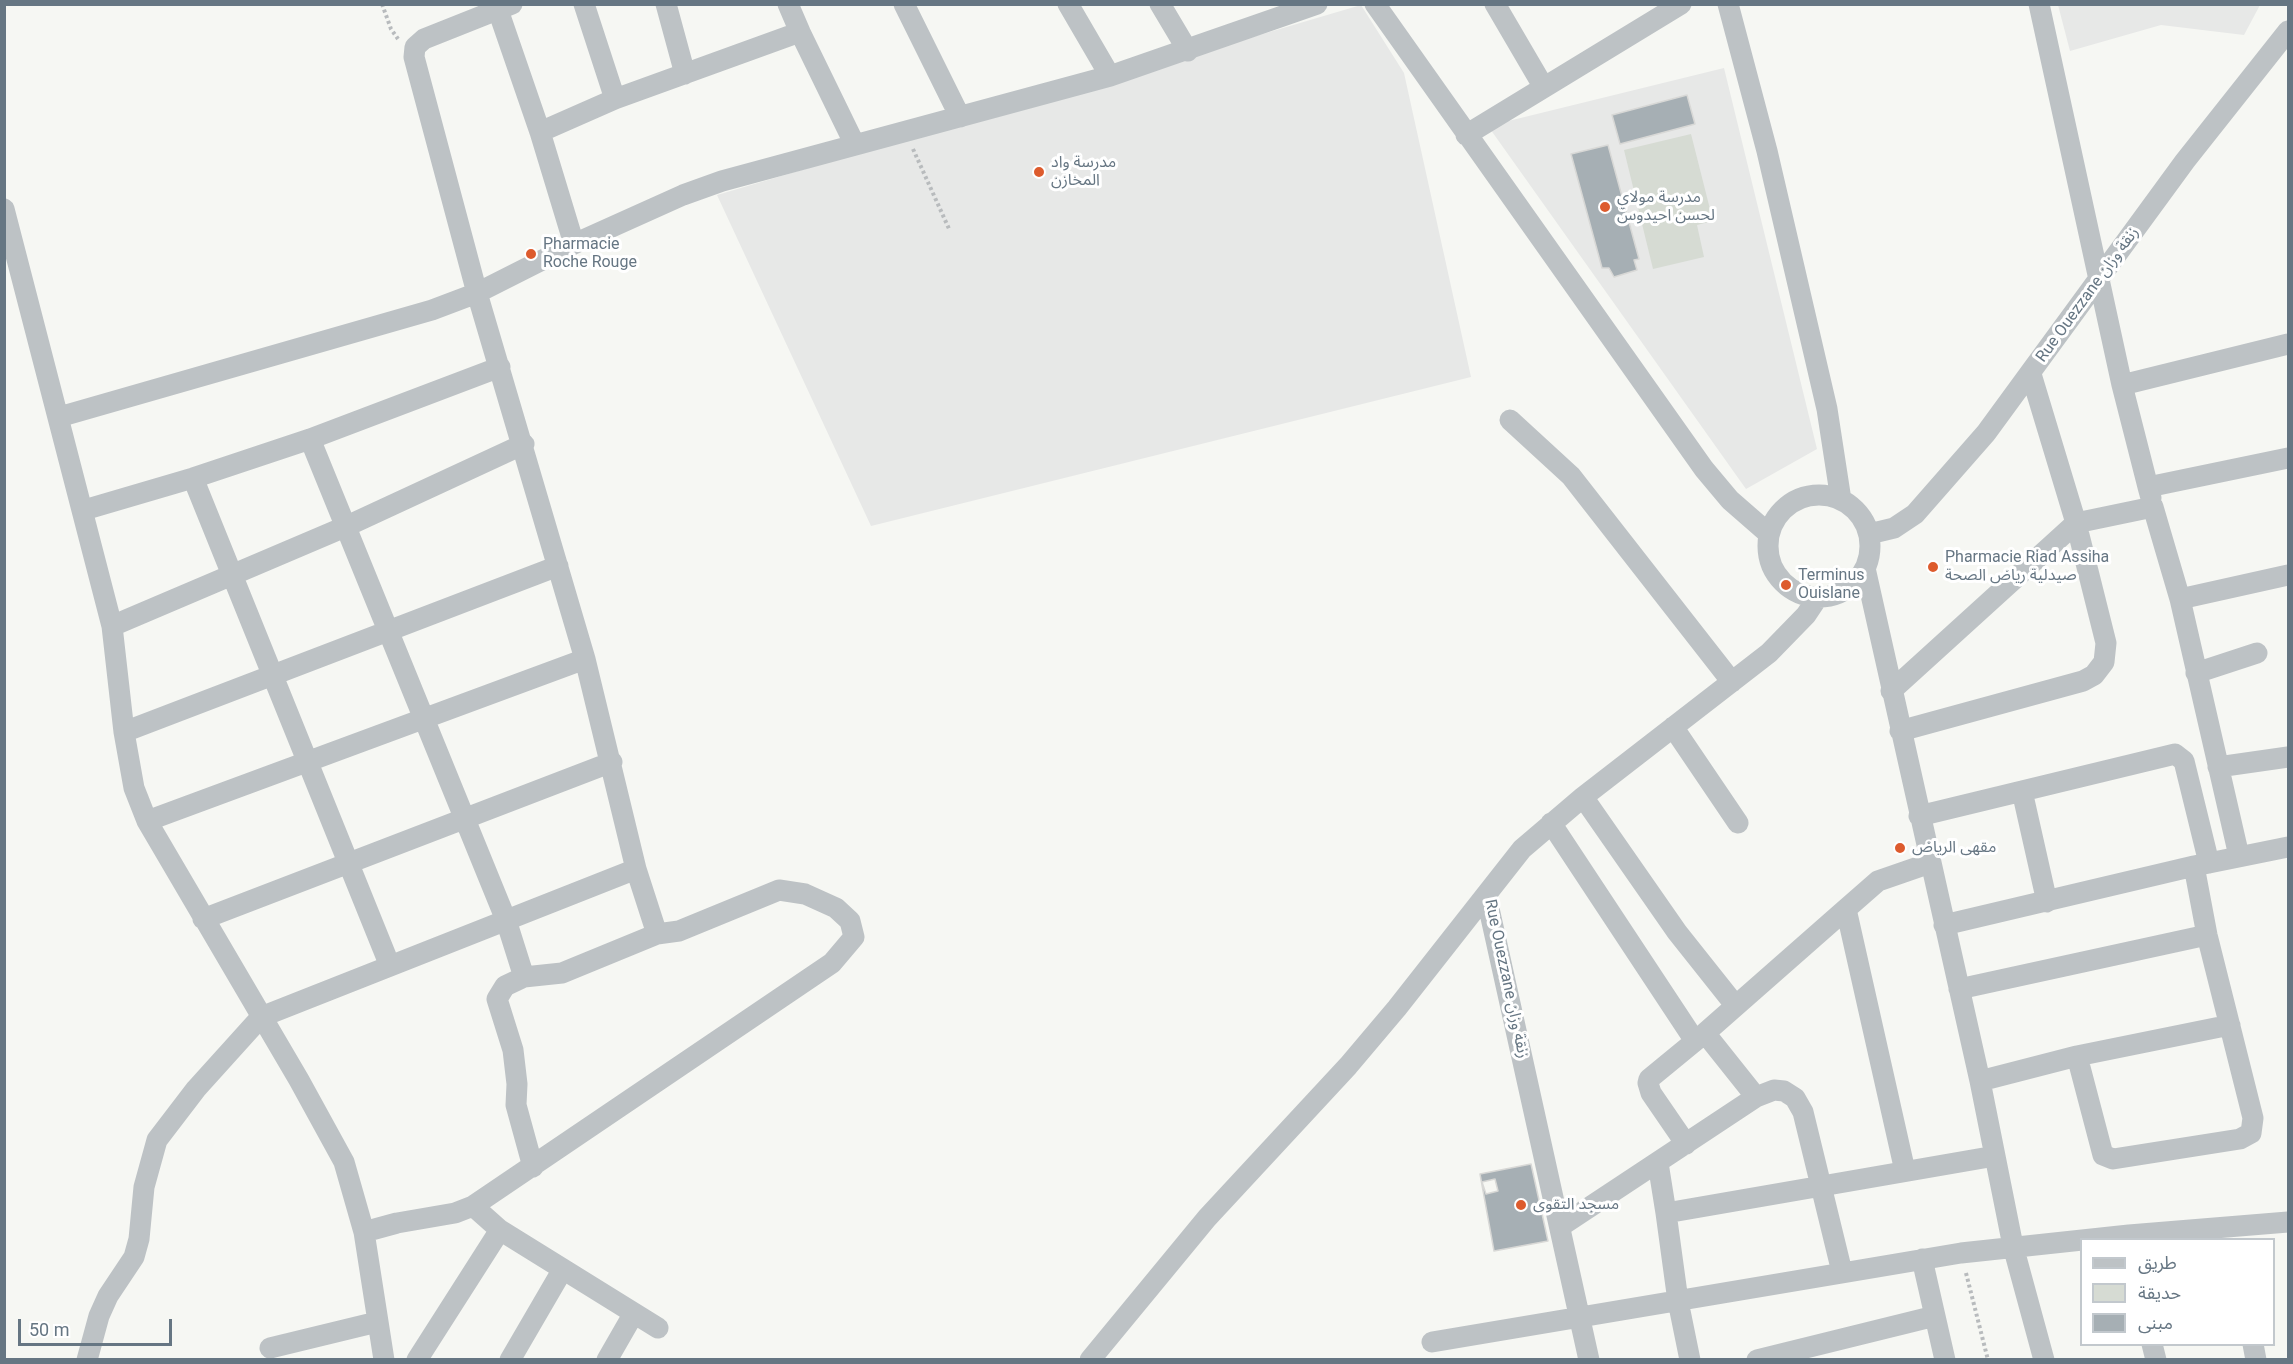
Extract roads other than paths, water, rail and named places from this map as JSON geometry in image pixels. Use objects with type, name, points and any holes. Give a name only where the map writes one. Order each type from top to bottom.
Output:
[{"type":"street","points":[[584,4],[615,99]]},
{"type":"street","points":[[666,4],[685,74]]},
{"type":"street","points":[[788,4],[855,145]]},
{"type":"street","points":[[1068,4],[1110,76]]},
{"type":"street","points":[[1160,4],[1188,51]]},
{"type":"street","points":[[59,417],[382,326],[477,293],[574,244],[722,180],[1110,76],[1188,51],[1270,12],[1317,4]]},
{"type":"street","points":[[1375,4],[1704,469],[1730,500],[1769,534]]},
{"type":"street","points":[[1495,4],[1543,86]]},
{"type":"street","points":[[1466,135],[1543,86],[1619,44],[1681,4]]},
{"type":"street","points":[[1728,4],[1767,151],[1827,409],[1841,500]]},
{"type":"street","points":[[2039,4],[2122,385],[2180,599],[2239,856]]},
{"type":"street","points":[[908,6],[960,117]]},
{"type":"street","points":[[574,244],[505,7],[424,39],[415,47],[414,57],[477,293],[524,444],[585,659],[612,762],[636,869],[657,934]]},
{"type":"street","name":"Rue Ouezzane زنقة وزان","points":[[1869,534],[1894,528],[1915,514],[1986,433],[2185,161],[2289,31]]},
{"type":"street","points":[[540,132],[615,99],[800,32]]},
{"type":"street","points":[[4,209],[84,510],[112,626],[124,732],[134,788],[147,821],[305,1090],[344,1162],[364,1232],[384,1359]]},
{"type":"street","points":[[2122,385],[2289,344]]},
{"type":"street","points":[[84,510],[193,478],[310,439],[500,367]]},
{"type":"street","points":[[1900,731],[2083,681],[2100,668],[2106,653],[2105,637],[2076,523],[2031,374]]},
{"type":"street","points":[[1510,420],[1571,476],[1732,682]]},
{"type":"street","points":[[310,439],[506,920],[525,977]]},
{"type":"street","points":[[112,626],[347,526],[524,444]]},
{"type":"street","points":[[1891,691],[2076,523],[2151,497],[2289,458]]},
{"type":"street","points":[[193,478],[350,862],[390,966]]},
{"type":"street","points":[[1865,568],[1850,586],[1830,596],[1807,595],[1786,585],[1772,567],[1769,556],[1769,534],[1779,514],[1797,500],[1819,495],[1841,500],[1859,514],[1869,534],[1870,546],[1865,568],[1891,691],[1980,1081],[2013,1246],[2044,1359]]},
{"type":"street","points":[[124,732],[558,566]]},
{"type":"street","points":[[2180,599],[2289,575]]},
{"type":"street","name":"Rue Ouezzane زنقة وزان","points":[[1589,1359],[1486,895],[1522,849],[1583,797],[1732,682],[1791,632],[1818,597]]},
{"type":"street","points":[[2196,673],[2257,653]]},
{"type":"street","points":[[147,821],[585,659]]},
{"type":"street","points":[[1673,727],[1738,823]]},
{"type":"street","points":[[1919,816],[2175,754],[2184,761],[2202,865],[2207,935],[2253,1118],[2251,1133],[2240,1140],[2113,1159],[2103,1155],[2077,1056]]},
{"type":"street","points":[[2218,767],[2289,757]]},
{"type":"street","points":[[203,919],[612,762]]},
{"type":"street","points":[[2022,790],[2047,902]]},
{"type":"street","points":[[1583,797],[1677,932],[1735,1005]]},
{"type":"street","points":[[1551,824],[1700,1037],[1756,1097]]},
{"type":"street","points":[[1944,925],[2239,856],[2289,847]]},
{"type":"street","points":[[1686,1144],[1651,1093],[1649,1080],[1878,881],[1930,863]]},
{"type":"street","points":[[87,1359],[99,1316],[108,1296],[134,1257],[139,1239],[145,1179],[156,1140],[190,1096],[261,1017],[636,869]]},
{"type":"street","points":[[364,1232],[397,1223],[455,1213],[473,1206],[532,1167],[832,963],[854,937],[850,921],[836,908],[805,894],[779,890],[679,931],[657,934],[561,973],[525,977],[505,986],[497,999],[513,1050],[517,1084],[516,1105],[532,1167]]},
{"type":"street","points":[[1090,1359],[1207,1218],[1348,1066],[1486,895]]},
{"type":"street","points":[[1846,909],[1905,1171]]},
{"type":"street","points":[[1959,989],[2207,935]]},
{"type":"street","points":[[1980,1081],[2077,1056],[2230,1025]]},
{"type":"street","points":[[1561,1226],[1756,1097],[1774,1090],[1784,1091],[1795,1098],[1803,1112],[1842,1272]]},
{"type":"street","points":[[1666,1213],[1995,1156]]},
{"type":"street","points":[[1658,1163],[1678,1301],[1690,1359]]},
{"type":"street","points":[[473,1206],[500,1230],[658,1328]]},
{"type":"street","points":[[2129,1237],[2228,1233],[2289,1222]]},
{"type":"street","points":[[417,1359],[500,1230]]},
{"type":"street","points":[[1432,1342],[1580,1315],[1678,1301],[1922,1259],[2013,1246],[2080,1241]]},
{"type":"street","points":[[1922,1259],[1945,1359]]},
{"type":"street","points":[[510,1359],[563,1269]]},
{"type":"street","points":[[607,1359],[634,1313]]},
{"type":"street","points":[[1757,1359],[1935,1316]]},
{"type":"street","points":[[270,1348],[377,1322]]},
{"type":"place","name":"مدرسة واد المخازن","points":[[1039,172]]},
{"type":"place","name":"مدرسة مولاي لحسن احيدوس","points":[[1605,207]]},
{"type":"place","name":"Pharmacie Roche Rouge","points":[[531,254]]},
{"type":"place","name":"Pharmacie Riad Assiha صيدلية رياض الصحة","points":[[1933,567]]},
{"type":"place","name":"Terminus Ouislane","points":[[1786,585]]},
{"type":"place","name":"مقهى الرياض","points":[[1900,848]]},
{"type":"place","name":"مسجد التقوى","points":[[1521,1205]]}]
